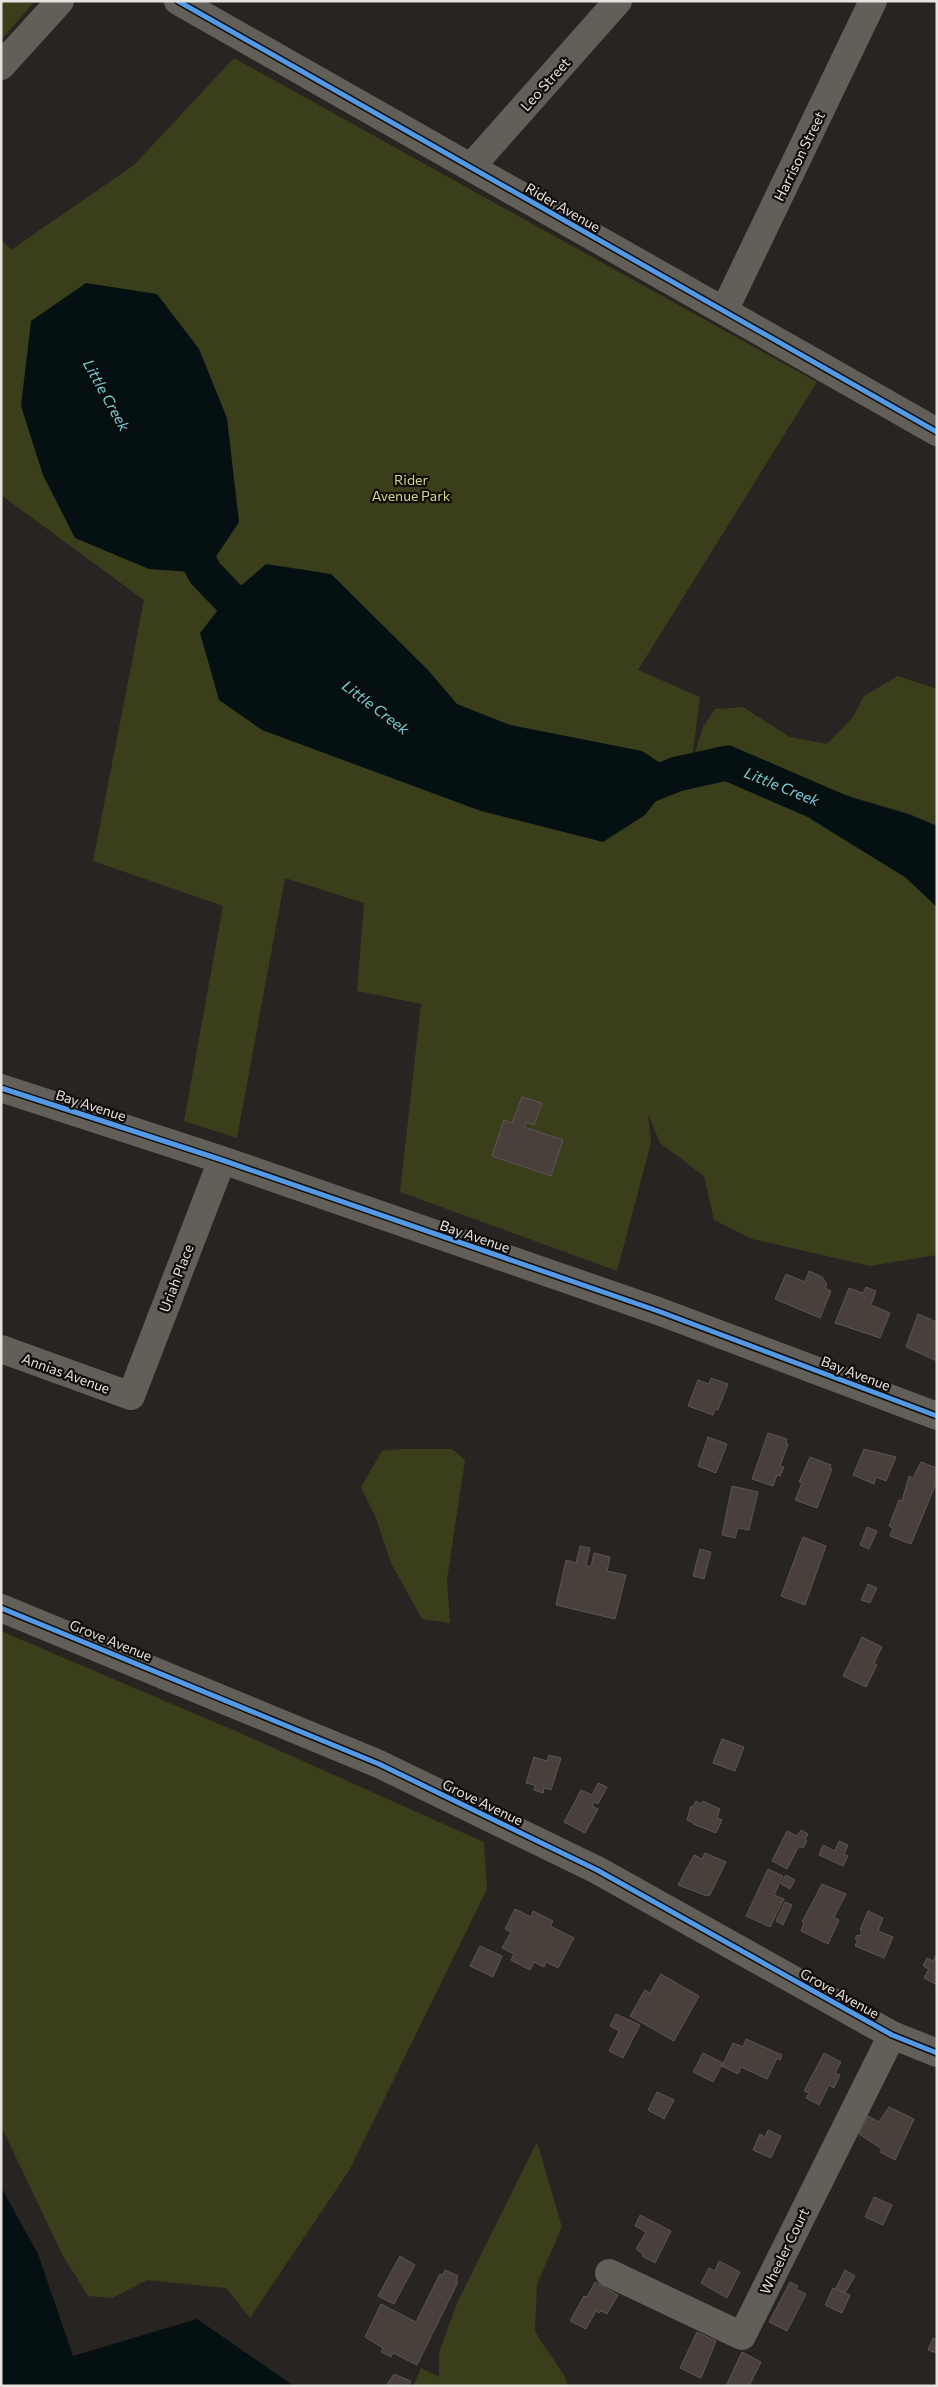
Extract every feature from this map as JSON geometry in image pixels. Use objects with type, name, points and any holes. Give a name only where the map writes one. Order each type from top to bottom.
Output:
[{"type":"street","points":[[1,66],[60,1]]},
{"type":"street","name":"Rider Avenue","points":[[178,1],[937,432]]},
{"type":"street","name":"Leo Street","points":[[471,167],[618,1]]},
{"type":"street","name":"Harrison Street","points":[[724,311],[873,1]]},
{"type":"street","name":"Bay Avenue","points":[[1,1088],[222,1160],[658,1311],[937,1416]]},
{"type":"street","name":"Uriah Place","points":[[131,1396],[222,1160]]},
{"type":"street","name":"Annias Avenue","points":[[1,1349],[131,1396]]},
{"type":"street","name":"Grove Avenue","points":[[1,1608],[379,1764],[597,1870],[892,2035],[937,2053]]},
{"type":"street","name":"Wheeler Court","points":[[609,2273],[742,2336],[892,2035]]},
{"type":"green space","points":[[1,1],[35,1],[1,40]]},
{"type":"green space","name":"Rider Avenue Park","points":[[234,58],[817,382],[638,670],[700,697],[691,766],[703,727],[715,709],[743,707],[790,737],[827,744],[853,717],[864,696],[898,676],[937,689],[937,826],[910,814],[814,786],[789,799],[811,819],[905,877],[937,907],[937,1255],[870,1266],[752,1239],[714,1220],[704,1176],[660,1143],[648,1114],[651,1143],[617,1271],[400,1192],[421,1004],[357,991],[364,903],[285,878],[237,1138],[184,1121],[223,906],[93,861],[144,600],[1,495],[1,239],[11,250],[134,165]]},
{"type":"green space","points":[[452,1449],[465,1460],[447,1580],[450,1623],[422,1619],[391,1563],[376,1518],[361,1487],[382,1451]]},
{"type":"green space","points":[[1,1631],[240,1733],[484,1842],[487,1889],[350,2169],[250,2318],[226,2288],[147,2280],[112,2298],[88,2296],[63,2256],[1,2126]]},
{"type":"green space","points":[[537,2142],[562,2227],[537,2284],[535,2332],[564,2375],[568,2386],[413,2386],[421,2368],[439,2377],[439,2352],[458,2301]]},
{"type":"water","points":[[86,283],[157,294],[199,349],[227,418],[239,522],[205,573],[149,569],[75,538],[43,475],[21,406],[31,321]]},
{"type":"water","points":[[266,564],[331,574],[428,670],[457,704],[510,725],[642,751],[677,774],[645,815],[603,842],[481,811],[262,730],[219,700],[200,633],[228,597]]},
{"type":"water","points":[[814,786],[910,815],[937,826],[937,907],[905,877],[811,819],[789,799]]},
{"type":"water","points":[[1,2187],[38,2254],[73,2356],[197,2319],[294,2386],[1,2386]]},
{"type":"building","points":[[522,1097],[542,1103],[534,1125],[526,1122],[524,1127],[563,1140],[551,1176],[492,1156],[504,1120],[512,1123]]},
{"type":"building","points":[[809,1271],[822,1277],[827,1284],[825,1288],[831,1291],[820,1318],[775,1299],[786,1274],[805,1282]]},
{"type":"building","points":[[866,1287],[876,1291],[871,1305],[890,1313],[880,1338],[835,1323],[849,1288],[863,1293]]},
{"type":"building","points":[[918,1314],[937,1322],[937,1361],[906,1347]]},
{"type":"building","points":[[711,1378],[728,1384],[718,1410],[715,1409],[713,1415],[688,1406],[698,1380],[709,1384]]},
{"type":"building","points":[[768,1433],[787,1439],[786,1443],[788,1444],[780,1466],[784,1467],[780,1476],[777,1475],[773,1486],[752,1479]]},
{"type":"building","points":[[708,1437],[727,1444],[716,1473],[698,1466]]},
{"type":"building","points":[[864,1449],[896,1457],[886,1481],[876,1477],[874,1484],[853,1475]]},
{"type":"building","points":[[810,1457],[831,1465],[830,1468],[832,1469],[817,1508],[795,1500],[802,1483],[799,1482]]},
{"type":"building","points":[[921,1462],[937,1468],[937,1481],[911,1544],[890,1536],[893,1528],[889,1526],[899,1500],[902,1501],[909,1476],[913,1478]]},
{"type":"building","points":[[732,1486],[758,1492],[749,1530],[738,1528],[735,1538],[722,1535]]},
{"type":"building","points":[[867,1527],[877,1531],[869,1549],[860,1545]]},
{"type":"building","points":[[803,1537],[826,1546],[805,1605],[781,1596]]},
{"type":"building","points":[[580,1546],[590,1548],[586,1565],[591,1567],[594,1553],[610,1557],[607,1571],[626,1575],[615,1619],[556,1605],[566,1560],[576,1563]]},
{"type":"building","points":[[700,1549],[711,1552],[704,1579],[693,1576]]},
{"type":"building","points":[[868,1584],[877,1588],[870,1603],[861,1600]]},
{"type":"building","points":[[862,1637],[882,1647],[874,1663],[877,1665],[866,1687],[843,1676]]},
{"type":"building","points":[[722,1739],[744,1747],[735,1771],[713,1763]]},
{"type":"building","points":[[549,1755],[561,1758],[551,1790],[544,1788],[543,1793],[534,1790],[535,1785],[526,1783],[534,1757],[547,1761]]},
{"type":"building","points":[[598,1783],[607,1787],[598,1804],[594,1802],[592,1806],[598,1809],[585,1833],[564,1822],[581,1790],[592,1795]]},
{"type":"building","points":[[696,1801],[701,1804],[703,1801],[720,1809],[717,1818],[722,1820],[716,1833],[687,1820],[691,1806],[693,1807]]},
{"type":"building","points":[[801,1830],[808,1834],[805,1840],[807,1841],[803,1848],[799,1846],[787,1869],[772,1861],[787,1831],[797,1836]]},
{"type":"building","points":[[839,1841],[848,1845],[844,1854],[848,1856],[843,1866],[819,1855],[823,1845],[835,1851]]},
{"type":"building","points":[[705,1853],[726,1862],[710,1895],[707,1896],[678,1885],[694,1855],[702,1859]]},
{"type":"building","points":[[768,1869],[783,1876],[774,1895],[784,1899],[770,1927],[746,1916]]},
{"type":"building","points":[[786,1875],[795,1880],[790,1889],[781,1884]]},
{"type":"building","points":[[822,1884],[846,1894],[834,1917],[839,1920],[828,1944],[801,1931],[804,1923],[802,1922]]},
{"type":"building","points":[[785,1902],[792,1905],[783,1925],[776,1921]]},
{"type":"building","points":[[515,1909],[531,1917],[533,1911],[553,1921],[550,1926],[574,1938],[558,1968],[546,1962],[544,1967],[534,1962],[530,1970],[511,1960],[514,1954],[502,1948],[511,1932],[505,1929]]},
{"type":"building","points":[[868,1911],[883,1918],[878,1931],[893,1937],[884,1958],[855,1946],[858,1940],[855,1939],[857,1935],[860,1936],[862,1931],[860,1930]]},
{"type":"building","points":[[480,1946],[502,1956],[493,1977],[470,1966]]},
{"type":"building","points":[[937,1954],[937,1985],[924,1978],[929,1969],[923,1966],[927,1958],[933,1961]]},
{"type":"building","points":[[661,1974],[699,1996],[674,2041],[630,2016],[645,1990],[650,1993]]},
{"type":"building","points":[[616,2014],[640,2025],[623,2058],[609,2051],[619,2031],[610,2026]]},
{"type":"building","points":[[746,2039],[782,2055],[780,2060],[777,2058],[767,2079],[741,2067],[738,2074],[722,2066],[733,2043],[743,2047]]},
{"type":"building","points":[[703,2053],[723,2063],[713,2082],[693,2072]]},
{"type":"building","points":[[824,2053],[841,2062],[835,2073],[840,2075],[834,2088],[829,2085],[819,2105],[806,2098],[809,2093],[804,2091]]},
{"type":"building","points":[[657,2092],[674,2100],[664,2119],[648,2110]]},
{"type":"building","points":[[889,2107],[914,2119],[895,2160],[880,2152],[882,2149],[859,2134],[868,2116],[879,2122]]},
{"type":"building","points":[[768,2130],[781,2136],[771,2158],[753,2150],[760,2134],[765,2137]]},
{"type":"building","points":[[874,2197],[892,2205],[883,2225],[865,2217]]},
{"type":"building","points":[[640,2215],[671,2231],[655,2263],[642,2256],[643,2254],[636,2249],[646,2232],[635,2226]]},
{"type":"building","points":[[400,2256],[415,2265],[394,2304],[378,2296]]},
{"type":"building","points":[[719,2261],[740,2272],[727,2298],[701,2283],[709,2268],[715,2271]]},
{"type":"building","points":[[445,2270],[458,2276],[456,2281],[458,2282],[417,2365],[393,2353],[391,2357],[381,2352],[383,2348],[365,2337],[381,2304],[416,2322],[440,2274],[443,2275]]},
{"type":"building","points":[[845,2270],[855,2276],[845,2293],[836,2288]]},
{"type":"building","points":[[595,2282],[618,2295],[607,2314],[596,2311],[586,2329],[570,2321],[584,2296],[587,2297]]},
{"type":"building","points":[[790,2282],[798,2286],[796,2289],[806,2294],[787,2331],[769,2322]]},
{"type":"building","points":[[833,2288],[850,2295],[842,2313],[825,2305]]},
{"type":"building","points":[[697,2332],[716,2341],[701,2378],[680,2368]]},
{"type":"building","points":[[933,2338],[937,2340],[937,2353],[928,2350]]},
{"type":"building","points":[[742,2352],[761,2362],[749,2386],[726,2386]]},
{"type":"building","points":[[394,2374],[411,2381],[409,2386],[386,2386]]},
{"type":"waterway","name":"Little Creek","points":[[182,530],[205,573],[228,597],[267,626]]},
{"type":"waterway","name":"Little Creek","points":[[632,792],[677,774],[727,763],[843,813]]},
{"type":"cycle path","points":[[178,1],[937,432]]},
{"type":"cycle path","points":[[1,1088],[222,1160],[658,1311],[937,1416]]},
{"type":"cycle path","points":[[1,1608],[379,1764],[597,1870],[892,2035],[937,2053]]}]
